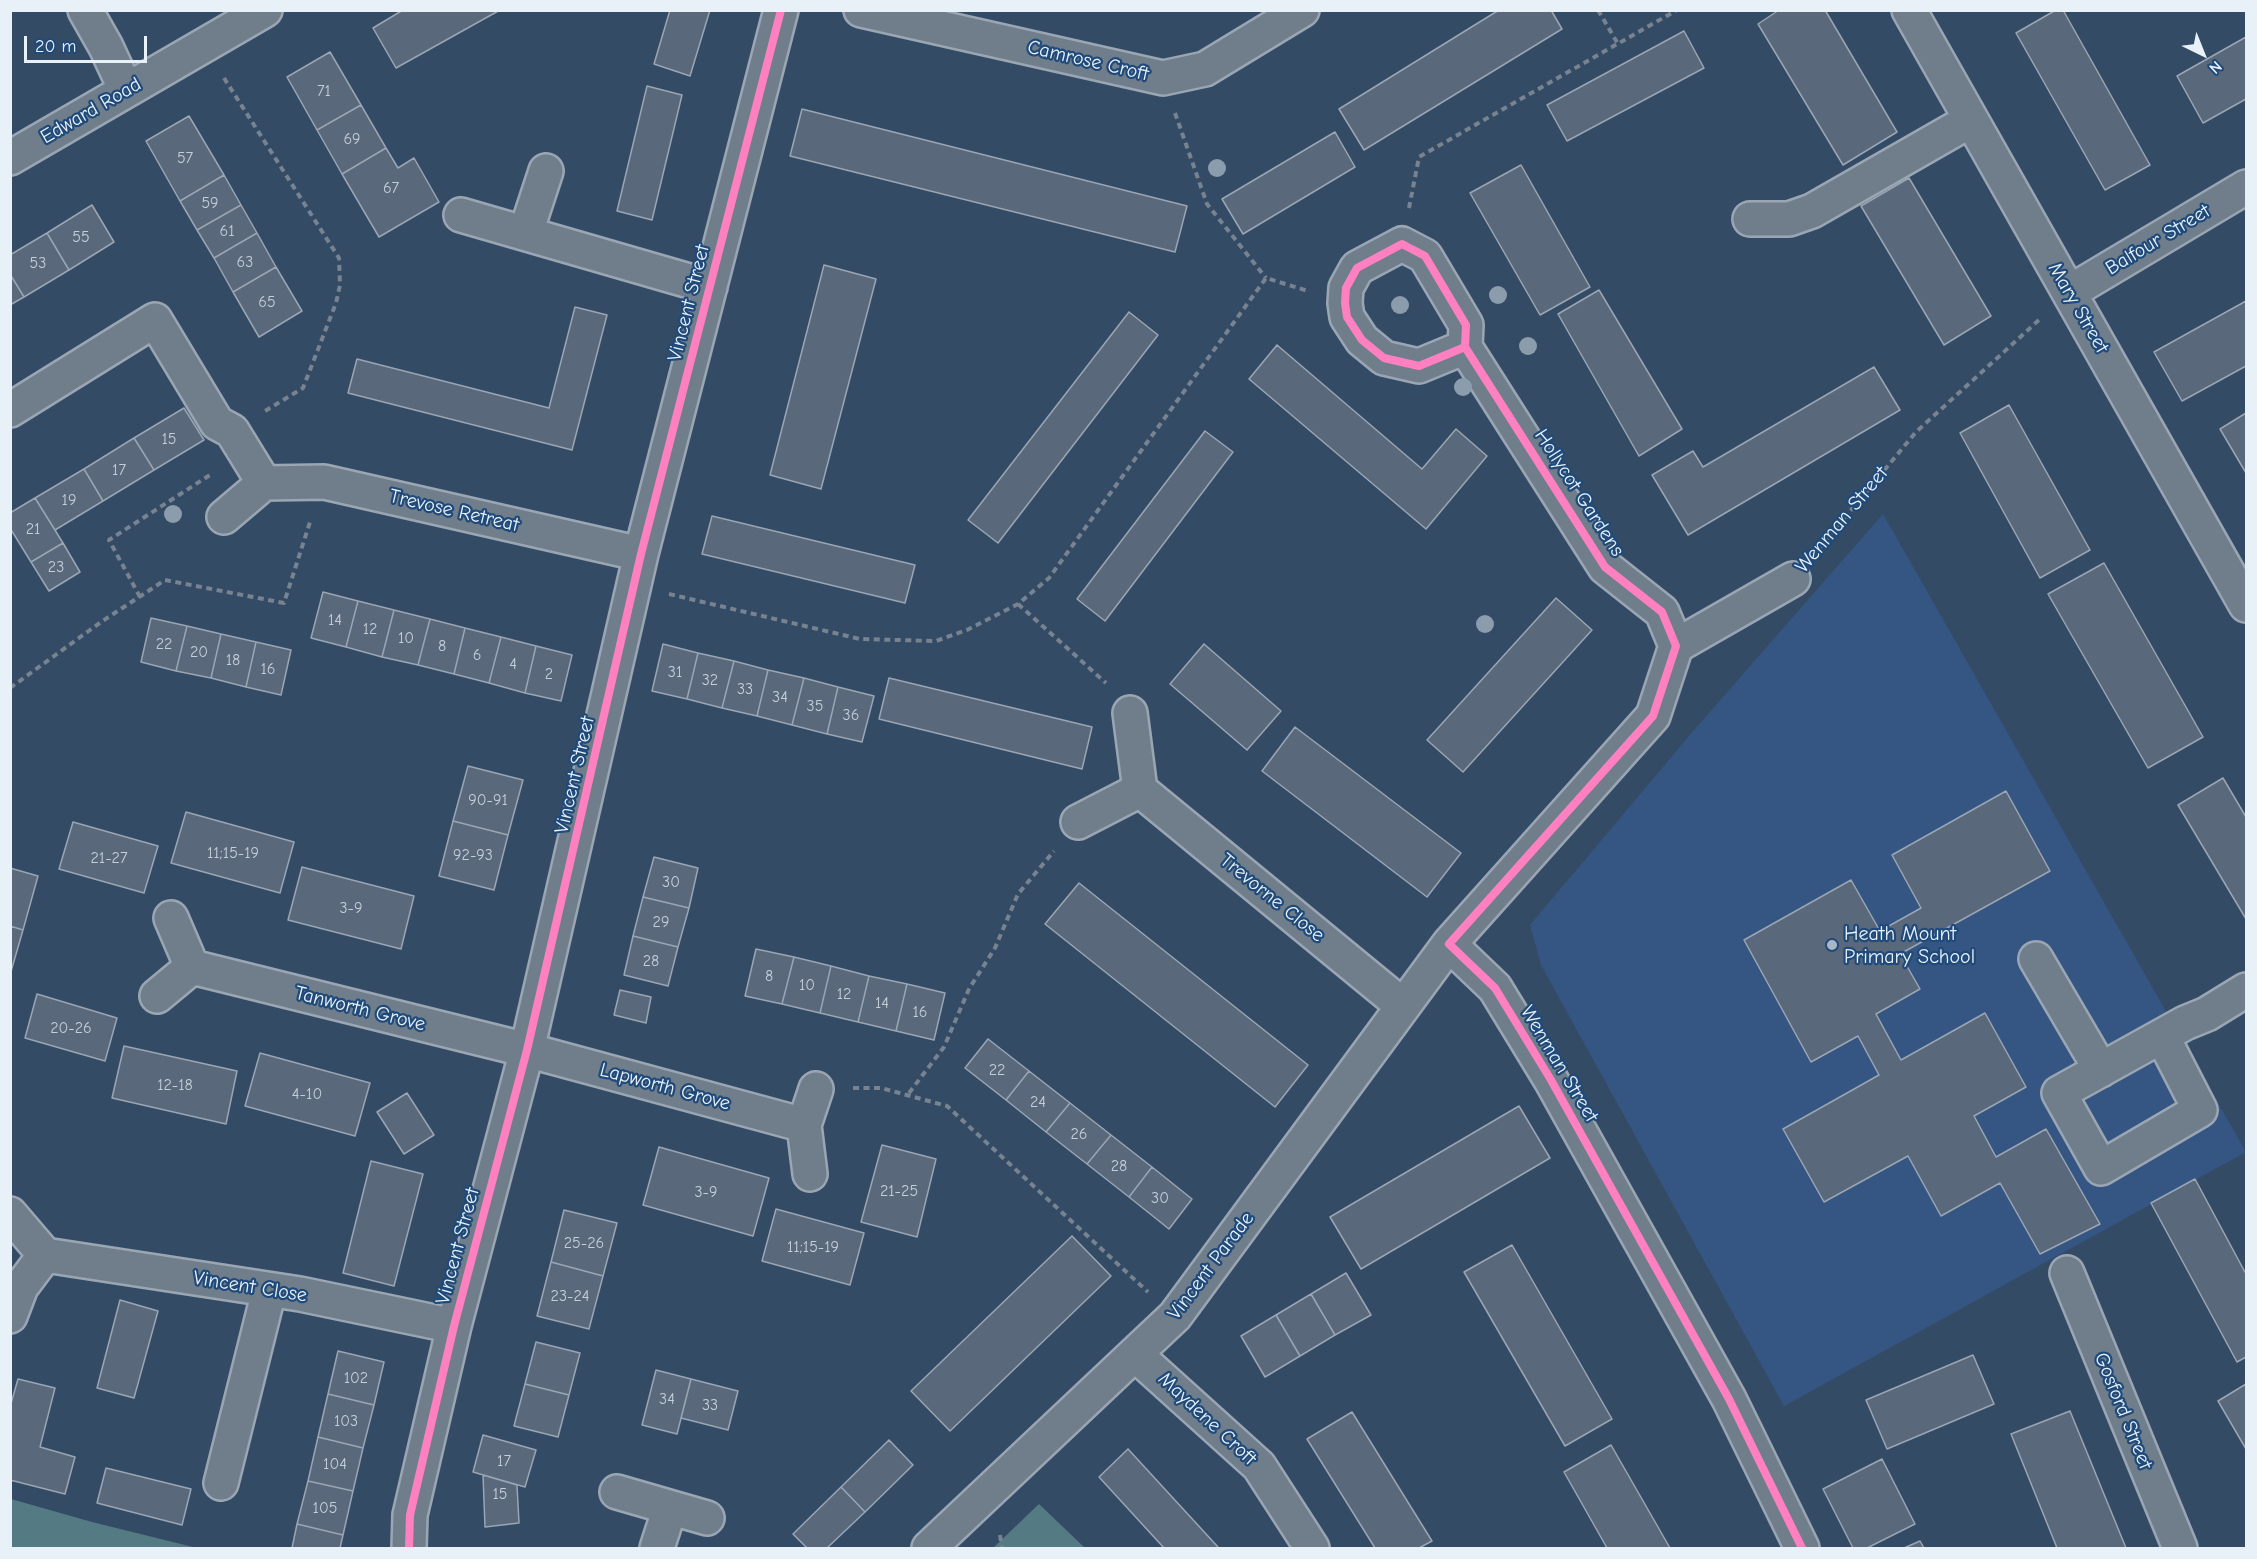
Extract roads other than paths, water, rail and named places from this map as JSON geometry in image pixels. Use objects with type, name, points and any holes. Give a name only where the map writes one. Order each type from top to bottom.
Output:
[{"type":"street","points":[[85,10],[106,47],[126,90]]},
{"type":"street","name":"Edward Road","points":[[10,158],[265,10]]},
{"type":"street","name":"Vincent Street","points":[[409,1548],[410,1515],[454,1326],[527,1050],[636,586],[641,554],[781,10]]},
{"type":"street","name":"Camrose Croft","points":[[861,10],[1163,78],[1205,69],[1302,10]]},
{"type":"street","name":"Mary Street","points":[[1909,10],[2247,605]]},
{"type":"street","points":[[1750,219],[1789,219],[1812,211],[1971,120]]},
{"type":"street","points":[[526,232],[546,171]]},
{"type":"street","name":"Balfour Street","points":[[2070,292],[2247,187]]},
{"type":"street","points":[[461,215],[710,287]]},
{"type":"street","name":"Hollycot Gardens","points":[[1464,347],[1419,366],[1384,358],[1362,340],[1347,317],[1346,288],[1357,268],[1402,244],[1425,256],[1466,325],[1464,347],[1605,567],[1662,612],[1676,646]]},
{"type":"street","points":[[10,410],[155,320],[217,423],[232,431],[264,483],[224,518]]},
{"type":"street","name":"Trevose Retreat","points":[[264,483],[324,482],[641,554]]},
{"type":"street","name":"Wenman Street","points":[[1676,646],[1793,579]]},
{"type":"street","points":[[1449,944],[1653,716],[1676,646]]},
{"type":"street","points":[[1078,822],[1140,790],[1130,713]]},
{"type":"street","name":"Trevorne Close","points":[[1140,790],[1403,1006]]},
{"type":"street","points":[[157,996],[192,968],[171,918]]},
{"type":"street","name":"Wenman Street","points":[[1449,944],[1495,988],[1551,1080],[1729,1399],[1802,1548]]},
{"type":"street","name":"Vincent Parade","points":[[929,1548],[1136,1355],[1174,1316],[1449,944]]},
{"type":"street","points":[[2037,959],[2101,1070]]},
{"type":"street","name":"Tanworth Grove","points":[[192,968],[527,1050]]},
{"type":"street","points":[[2162,1036],[2200,1110],[2101,1168],[2059,1093],[2162,1036],[2206,1014],[2247,990]]},
{"type":"street","name":"Lapworth Grove","points":[[527,1050],[804,1125]]},
{"type":"street","points":[[810,1174],[804,1125],[816,1089]]},
{"type":"street","points":[[10,1214],[45,1255],[21,1287],[10,1316]]},
{"type":"street","name":"Vincent Close","points":[[45,1255],[300,1294],[454,1326]]},
{"type":"street","name":"Gosford Street","points":[[2067,1273],[2180,1548]]},
{"type":"street","points":[[221,1483],[269,1291]]},
{"type":"street","name":"Maydene Croft","points":[[1136,1355],[1259,1466],[1312,1548]]},
{"type":"street","points":[[617,1492],[706,1518]]},
{"type":"street","points":[[657,1548],[670,1508]]},
{"type":"place","name":"Heath Mount Primary School","points":[[1832,945]]}]
